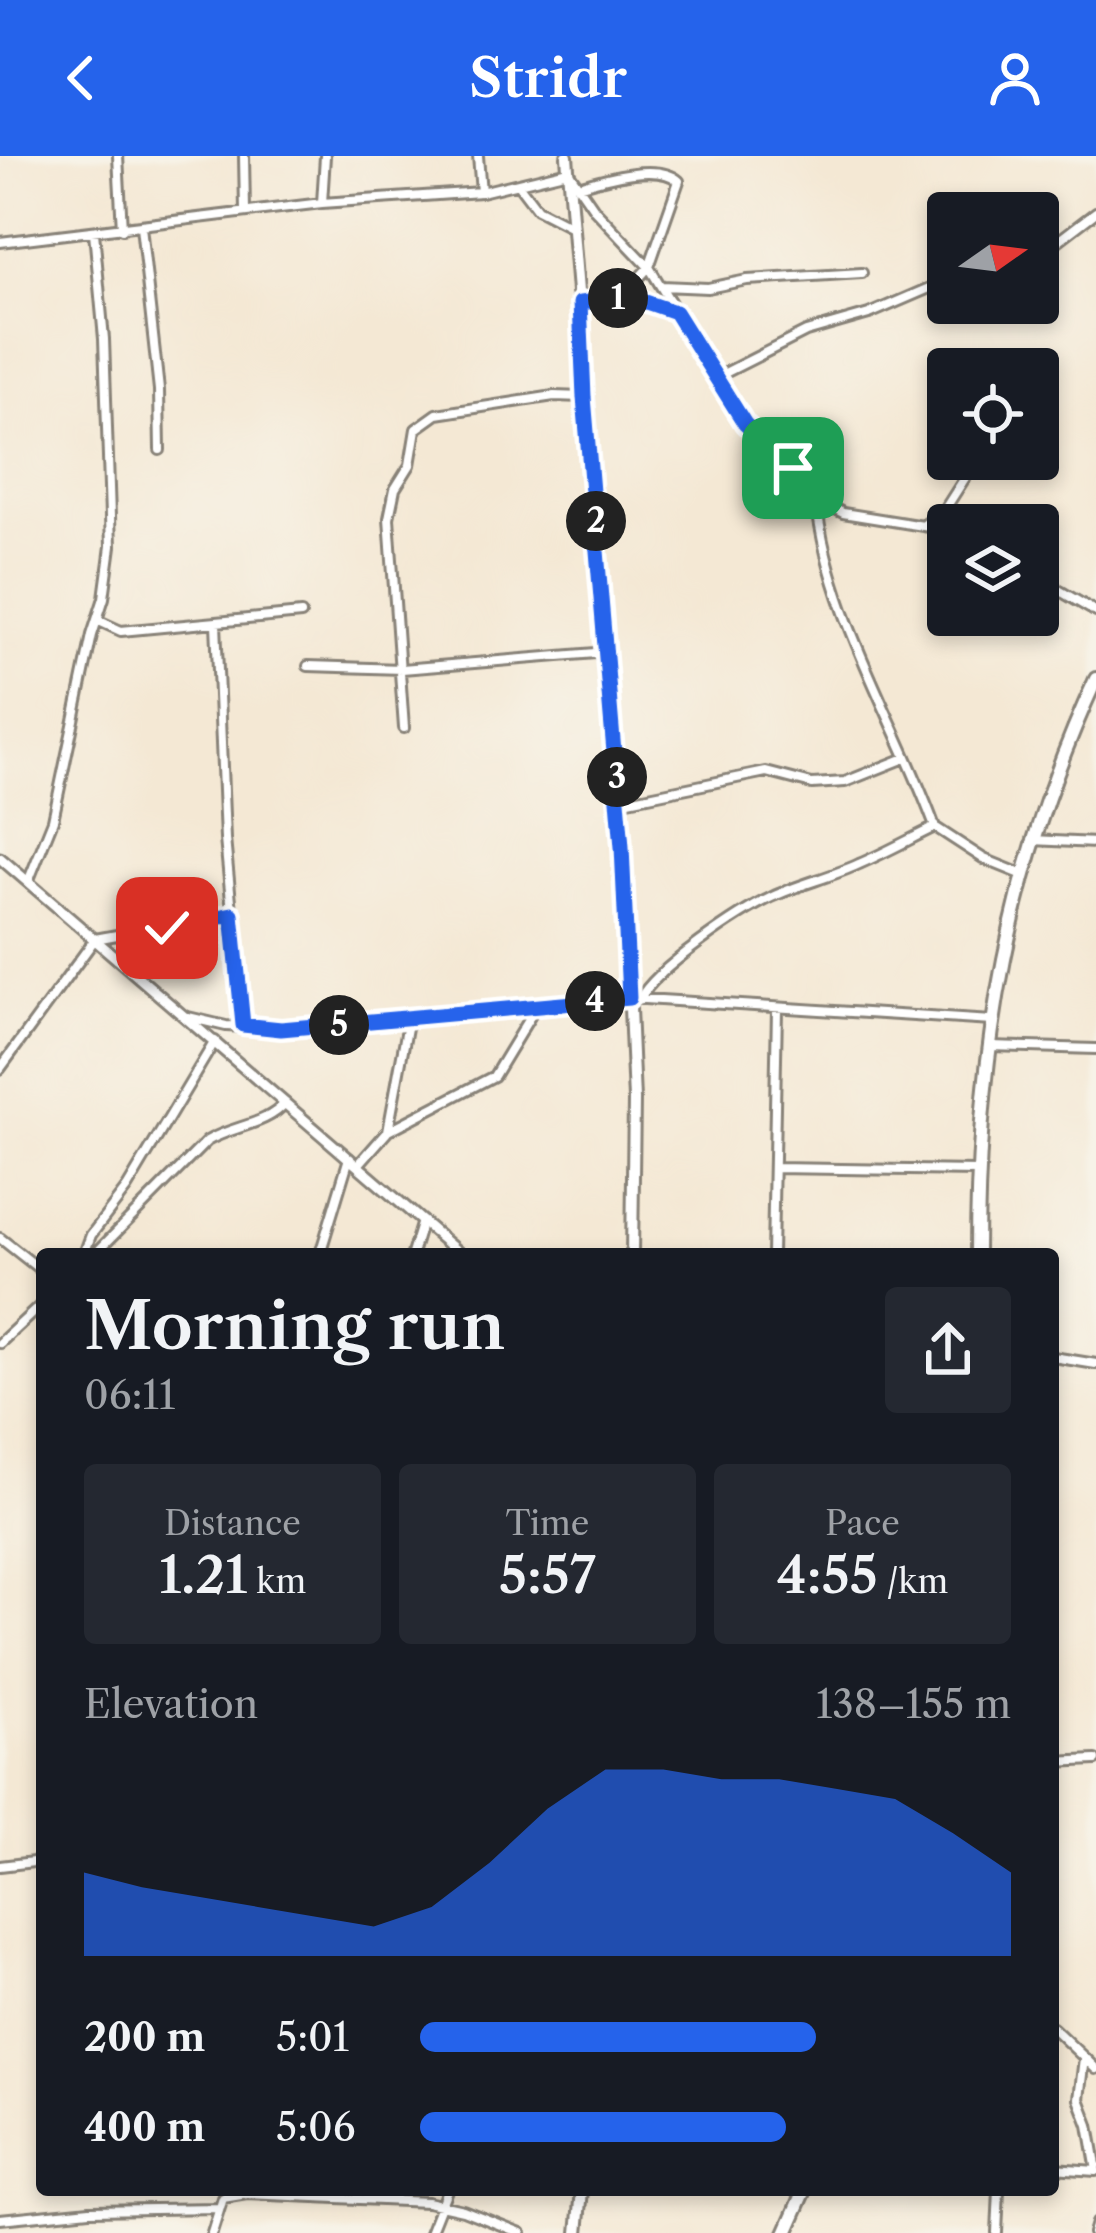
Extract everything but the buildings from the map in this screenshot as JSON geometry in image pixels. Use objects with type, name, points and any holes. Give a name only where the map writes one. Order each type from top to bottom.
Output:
[{"type":"highway","points":[[976,1248],[977,1171],[992,1021],[1022,874],[1031,840],[1096,679]]},
{"type":"highway","points":[[786,2233],[802,2196]]},
{"type":"main road","points":[[567,156],[635,999],[632,1248]]},
{"type":"main road","points":[[578,2233],[581,2196]]},
{"type":"street","points":[[118,156],[122,229]]},
{"type":"street","points":[[244,156],[244,212]]},
{"type":"street","points":[[322,203],[325,156]]},
{"type":"street","points":[[478,156],[481,192]]},
{"type":"street","points":[[0,242],[322,203],[481,192],[568,171],[595,210],[650,267],[745,424],[793,468],[816,499],[843,513],[927,527]]},
{"type":"street","points":[[578,186],[618,173],[677,178],[679,186],[650,267],[620,298]]},
{"type":"street","points":[[518,184],[537,209],[574,228]]},
{"type":"street","points":[[1059,240],[1096,212]]},
{"type":"street","points":[[141,226],[159,390],[160,450]]},
{"type":"street","points":[[28,882],[53,820],[111,545],[104,339],[94,232]]},
{"type":"street","points":[[660,286],[708,288],[747,280],[862,273]]},
{"type":"street","points":[[715,378],[806,332],[869,314],[927,289]]},
{"type":"street","points":[[580,303],[620,298],[675,312]]},
{"type":"street","points":[[404,728],[389,518],[394,489],[410,465],[416,429],[437,414],[554,396],[584,397]]},
{"type":"street","points":[[922,526],[945,509],[964,480]]},
{"type":"street","points":[[816,499],[854,646],[934,827],[984,860],[1022,874]]},
{"type":"street","points":[[1059,590],[1096,612]]},
{"type":"street","points":[[97,620],[121,631],[301,614]]},
{"type":"street","points":[[215,623],[243,1025]]},
{"type":"street","points":[[308,665],[402,669],[608,652]]},
{"type":"street","points":[[619,802],[766,772],[812,784],[845,782],[904,758]]},
{"type":"street","points":[[635,999],[705,939],[762,903],[860,864],[934,827]]},
{"type":"street","points":[[1031,840],[1096,843]]},
{"type":"street","points":[[1,859],[453,1248]]},
{"type":"street","points":[[0,1069],[95,939],[232,914]]},
{"type":"street","points":[[188,1017],[226,1026],[281,1029],[635,999],[992,1021]]},
{"type":"street","points":[[322,1248],[354,1161],[388,1131],[494,1076],[537,1004]]},
{"type":"street","points":[[772,1248],[777,1009]]},
{"type":"street","points":[[388,1131],[409,1017]]},
{"type":"street","points":[[85,1248],[215,1041]]},
{"type":"street","points":[[990,1046],[1096,1048]]},
{"type":"street","points":[[101,1248],[207,1141],[268,1118],[285,1103]]},
{"type":"street","points":[[773,1168],[977,1171]]},
{"type":"street","points":[[414,1248],[422,1221]]},
{"type":"street","points":[[0,1238],[36,1266]]},
{"type":"street","points":[[0,1339],[36,1310]]},
{"type":"street","points":[[1059,1358],[1096,1364]]},
{"type":"street","points":[[1059,1762],[1096,1760]]},
{"type":"street","points":[[0,1866],[36,1863]]},
{"type":"street","points":[[1059,2034],[1096,2068]]},
{"type":"street","points":[[1059,2168],[1096,2168],[1079,2099],[1084,2058]]},
{"type":"street","points":[[212,2233],[222,2196]]},
{"type":"street","points":[[276,2196],[440,2204],[521,2233]]},
{"type":"street","points":[[430,2233],[444,2196]]},
{"type":"street","points":[[997,2233],[999,2196]]},
{"type":"street","points":[[0,2219],[90,2210],[218,2208]]},
{"type":"street","points":[[1093,2233],[1096,2223]]},
{"type":"route","points":[[167,928],[232,914],[243,1025],[281,1029],[629,998],[622,847],[580,303],[620,298],[675,312],[745,424],[793,468]]}]
